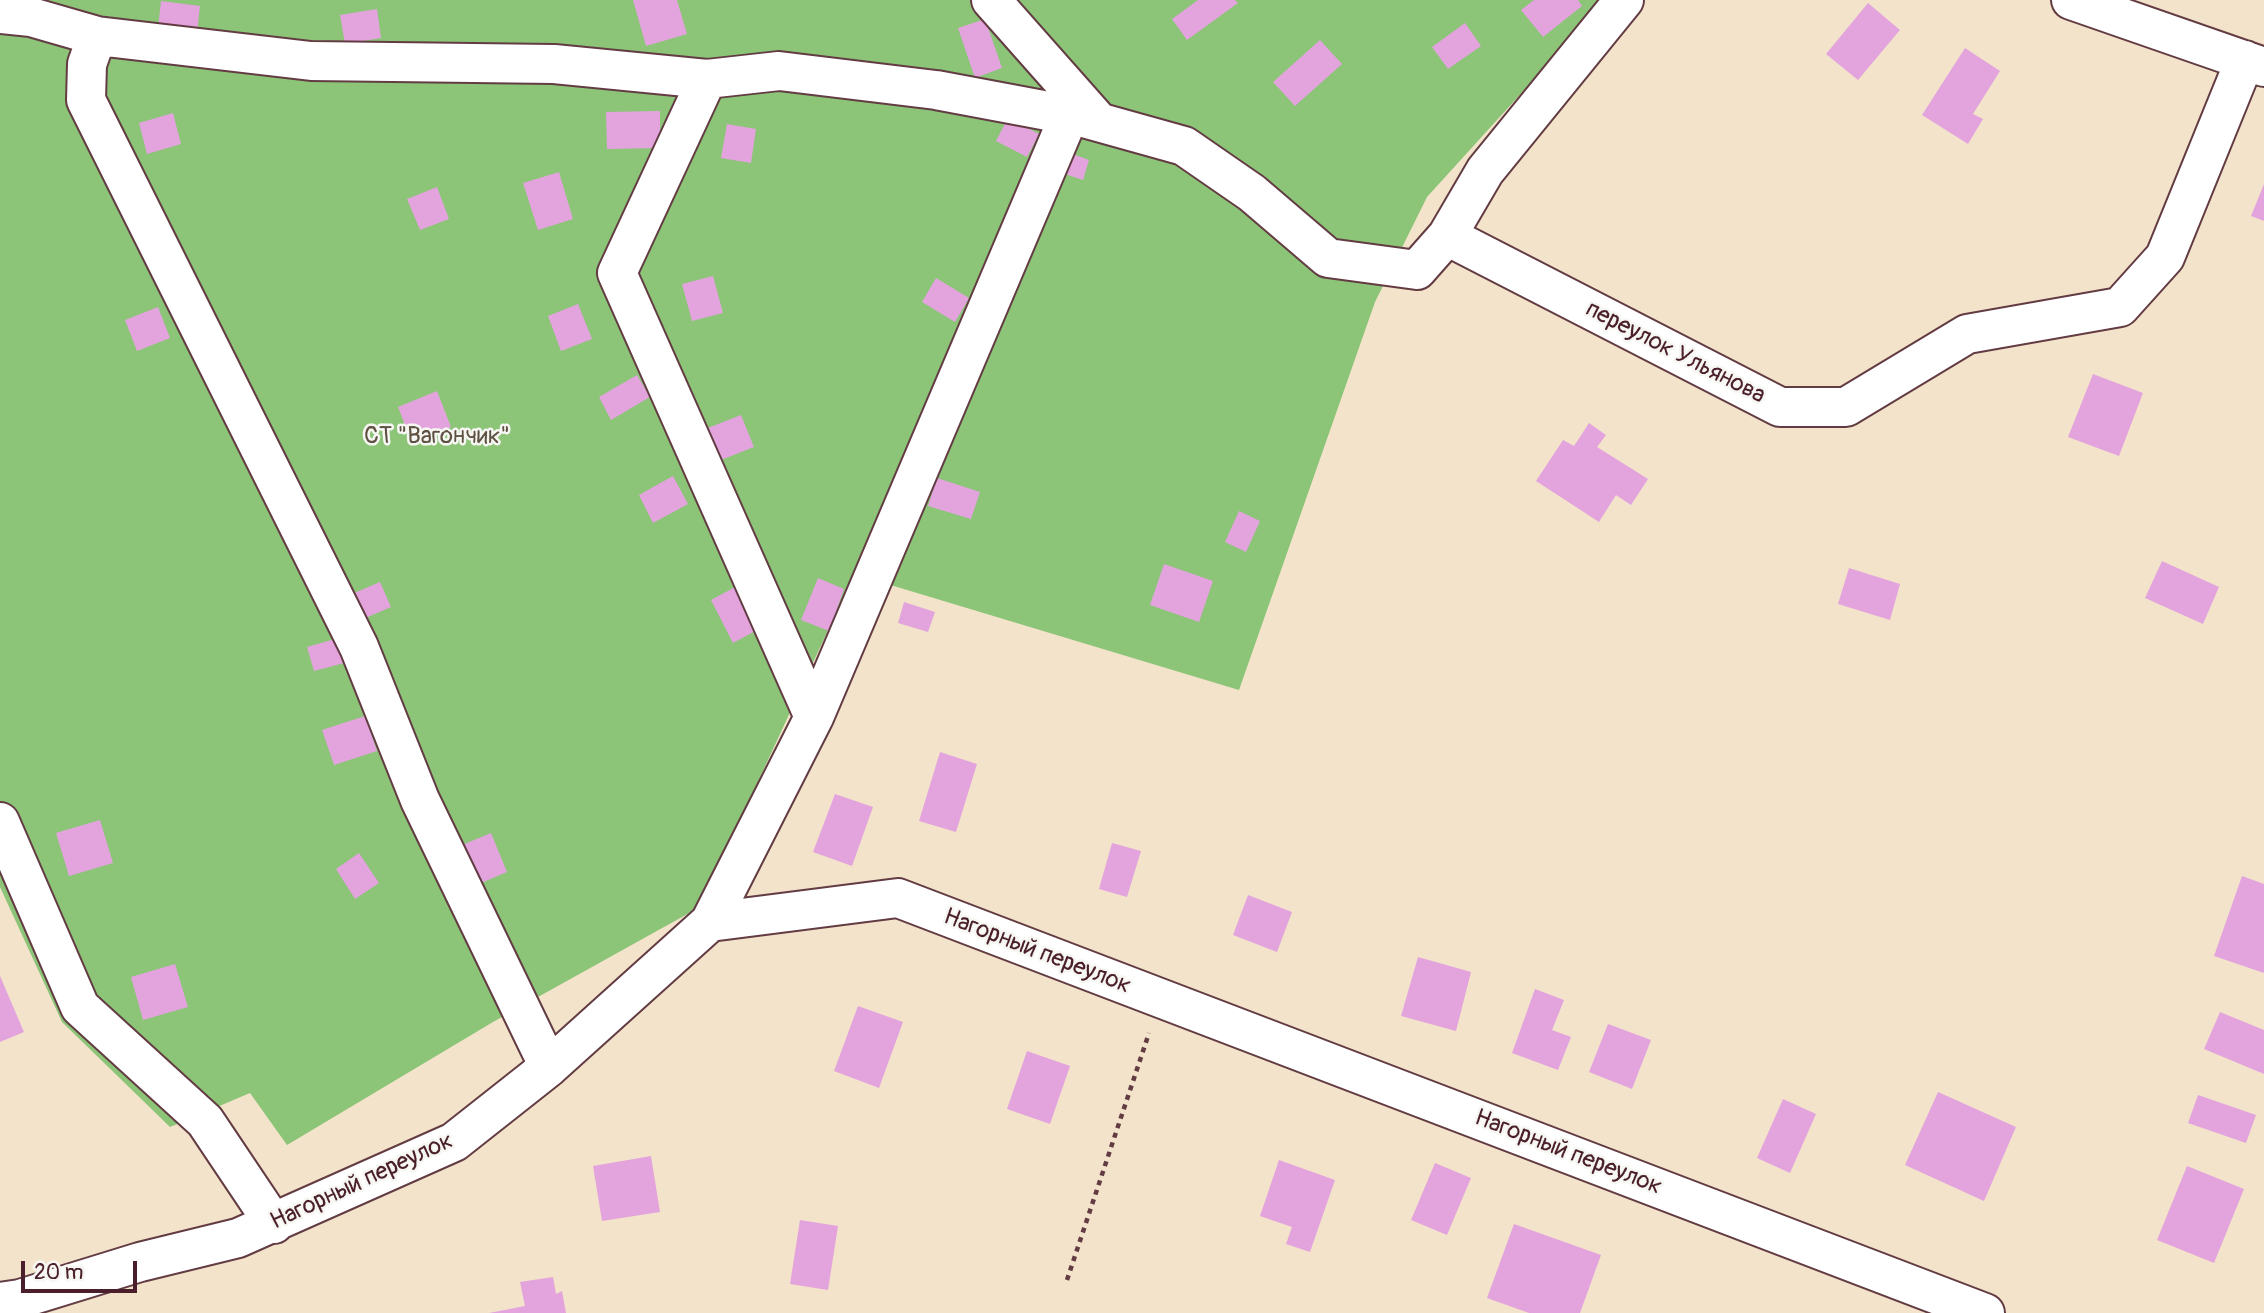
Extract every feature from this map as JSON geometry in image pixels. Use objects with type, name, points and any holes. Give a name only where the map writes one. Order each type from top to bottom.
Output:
[{"type":"street","points":[[991,0],[1084,119]]},
{"type":"street","points":[[0,14],[31,17],[97,36],[312,61],[554,64],[707,79],[779,71],[936,90],[1084,119],[1184,146],[1252,193],[1328,258],[1417,270],[1447,236],[1485,171],[1625,0]]},
{"type":"street","name":"переулок Ульянова","points":[[1447,236],[1780,407],[1846,407],[1966,334],[2120,307],[2165,257],[2254,64],[2071,0]]},
{"type":"street","points":[[97,36],[87,64],[86,100],[359,647],[420,800],[550,1067]]},
{"type":"street","points":[[707,79],[617,273],[814,717]]},
{"type":"street","points":[[710,922],[814,717],[1084,119]]},
{"type":"street","points":[[0,822],[80,1007],[205,1121],[274,1224]]},
{"type":"street","name":"Нагорный переулок","points":[[0,1302],[20,1299],[140,1262],[238,1238],[454,1142],[550,1067],[710,922],[898,898],[1985,1313]]},
{"type":"path","points":[[1067,1280],[1161,999]]},
{"type":"green space","name":"СТ \"Вагончик\"","points":[[0,0],[1606,0],[1427,197],[1375,302],[1239,690],[854,574],[700,907],[493,1022],[287,1145],[250,1093],[170,1127],[62,1022],[0,887]]},
{"type":"building","points":[[633,0],[677,0],[687,34],[646,46]]},
{"type":"building","points":[[1198,0],[1235,0],[1238,3],[1187,40],[1172,19]]},
{"type":"building","points":[[1534,0],[1578,0],[1582,6],[1543,37],[1521,10]]},
{"type":"building","points":[[161,1],[200,6],[197,33],[158,28]]},
{"type":"building","points":[[1868,3],[1900,30],[1858,80],[1826,54]]},
{"type":"building","points":[[377,9],[381,38],[345,44],[340,15]]},
{"type":"building","points":[[985,19],[1002,68],[975,78],[958,28]]},
{"type":"building","points":[[1465,23],[1481,46],[1448,69],[1432,47]]},
{"type":"building","points":[[1320,40],[1342,64],[1295,106],[1273,82]]},
{"type":"building","points":[[1965,48],[2000,71],[1973,114],[1983,119],[1968,144],[1922,115]]},
{"type":"building","points":[[660,111],[660,148],[607,149],[606,112]]},
{"type":"building","points":[[173,113],[181,144],[147,154],[139,123]]},
{"type":"building","points":[[1008,118],[1039,134],[1027,157],[996,141]]},
{"type":"building","points":[[727,124],[756,129],[751,163],[721,158]]},
{"type":"building","points":[[1067,152],[1089,160],[1083,180],[1059,172]]},
{"type":"building","points":[[559,172],[573,219],[538,230],[523,183]]},
{"type":"building","points":[[2264,184],[2264,221],[2251,216]]},
{"type":"building","points":[[437,187],[449,219],[420,230],[407,199]]},
{"type":"building","points":[[713,276],[723,313],[692,321],[682,284]]},
{"type":"building","points":[[936,278],[969,298],[955,322],[922,302]]},
{"type":"building","points":[[578,304],[592,339],[561,351],[548,316]]},
{"type":"building","points":[[158,307],[170,338],[137,351],[125,320]]},
{"type":"building","points":[[2093,374],[2143,393],[2119,456],[2068,437]]},
{"type":"building","points":[[637,375],[650,397],[611,420],[599,397]]},
{"type":"building","points":[[437,391],[451,427],[412,443],[398,407]]},
{"type":"building","points":[[741,415],[754,447],[721,460],[708,428]]},
{"type":"building","points":[[1589,423],[1606,435],[1597,447],[1648,479],[1631,505],[1616,495],[1599,522],[1536,481],[1563,440],[1574,446]]},
{"type":"building","points":[[673,476],[688,504],[653,523],[639,495]]},
{"type":"building","points":[[937,478],[980,492],[971,519],[928,506]]},
{"type":"building","points":[[1239,511],[1260,521],[1246,552],[1225,542]]},
{"type":"building","points":[[2162,561],[2219,587],[2203,624],[2145,598]]},
{"type":"building","points":[[1164,564],[1213,581],[1199,622],[1150,605]]},
{"type":"building","points":[[1849,568],[1900,584],[1890,620],[1838,604]]},
{"type":"building","points":[[818,578],[844,589],[829,631],[801,620]]},
{"type":"building","points":[[380,582],[391,607],[363,619],[352,594]]},
{"type":"building","points":[[737,586],[759,629],[733,643],[711,600]]},
{"type":"building","points":[[904,602],[935,612],[928,632],[898,623]]},
{"type":"building","points":[[342,637],[348,662],[314,671],[307,647]]},
{"type":"building","points":[[365,716],[377,751],[334,765],[322,730]]},
{"type":"building","points":[[940,752],[977,764],[956,832],[919,821]]},
{"type":"building","points":[[835,794],[873,807],[852,866],[813,852]]},
{"type":"building","points":[[100,820],[113,863],[69,876],[56,833]]},
{"type":"building","points":[[491,833],[507,872],[474,886],[457,847]]},
{"type":"building","points":[[1112,843],[1141,851],[1127,897],[1099,889]]},
{"type":"building","points":[[359,853],[379,883],[355,899],[336,869]]},
{"type":"building","points":[[2242,876],[2264,884],[2264,973],[2214,956]]},
{"type":"building","points":[[1248,895],[1292,912],[1277,952],[1233,935]]},
{"type":"building","points":[[1418,957],[1471,972],[1456,1031],[1401,1016]]},
{"type":"building","points":[[175,964],[188,1007],[143,1020],[131,977]]},
{"type":"building","points":[[0,976],[24,1032],[0,1042]]},
{"type":"building","points":[[1535,989],[1564,1000],[1552,1030],[1571,1037],[1558,1070],[1512,1053]]},
{"type":"building","points":[[858,1006],[903,1022],[879,1088],[834,1071]]},
{"type":"building","points":[[2220,1012],[2264,1030],[2264,1074],[2204,1049]]},
{"type":"building","points":[[1608,1024],[1651,1040],[1632,1089],[1589,1072]]},
{"type":"building","points":[[1027,1051],[1070,1066],[1050,1124],[1007,1109]]},
{"type":"building","points":[[1938,1092],[2016,1127],[1984,1201],[1905,1165]]},
{"type":"building","points":[[2198,1095],[2256,1115],[2246,1143],[2188,1123]]},
{"type":"building","points":[[1783,1099],[1816,1114],[1790,1173],[1757,1158]]},
{"type":"building","points":[[651,1156],[660,1212],[602,1221],[593,1166]]},
{"type":"building","points":[[1279,1160],[1335,1180],[1310,1252],[1286,1244],[1292,1227],[1260,1216]]},
{"type":"building","points":[[1435,1163],[1471,1178],[1447,1235],[1411,1220]]},
{"type":"building","points":[[2187,1166],[2244,1189],[2214,1263],[2157,1240]]},
{"type":"building","points":[[800,1220],[838,1226],[828,1290],[790,1284]]},
{"type":"building","points":[[1514,1224],[1601,1255],[1580,1313],[1529,1313],[1487,1298]]},
{"type":"building","points":[[553,1277],[556,1294],[562,1291],[566,1313],[489,1313],[525,1306],[520,1282]]}]
